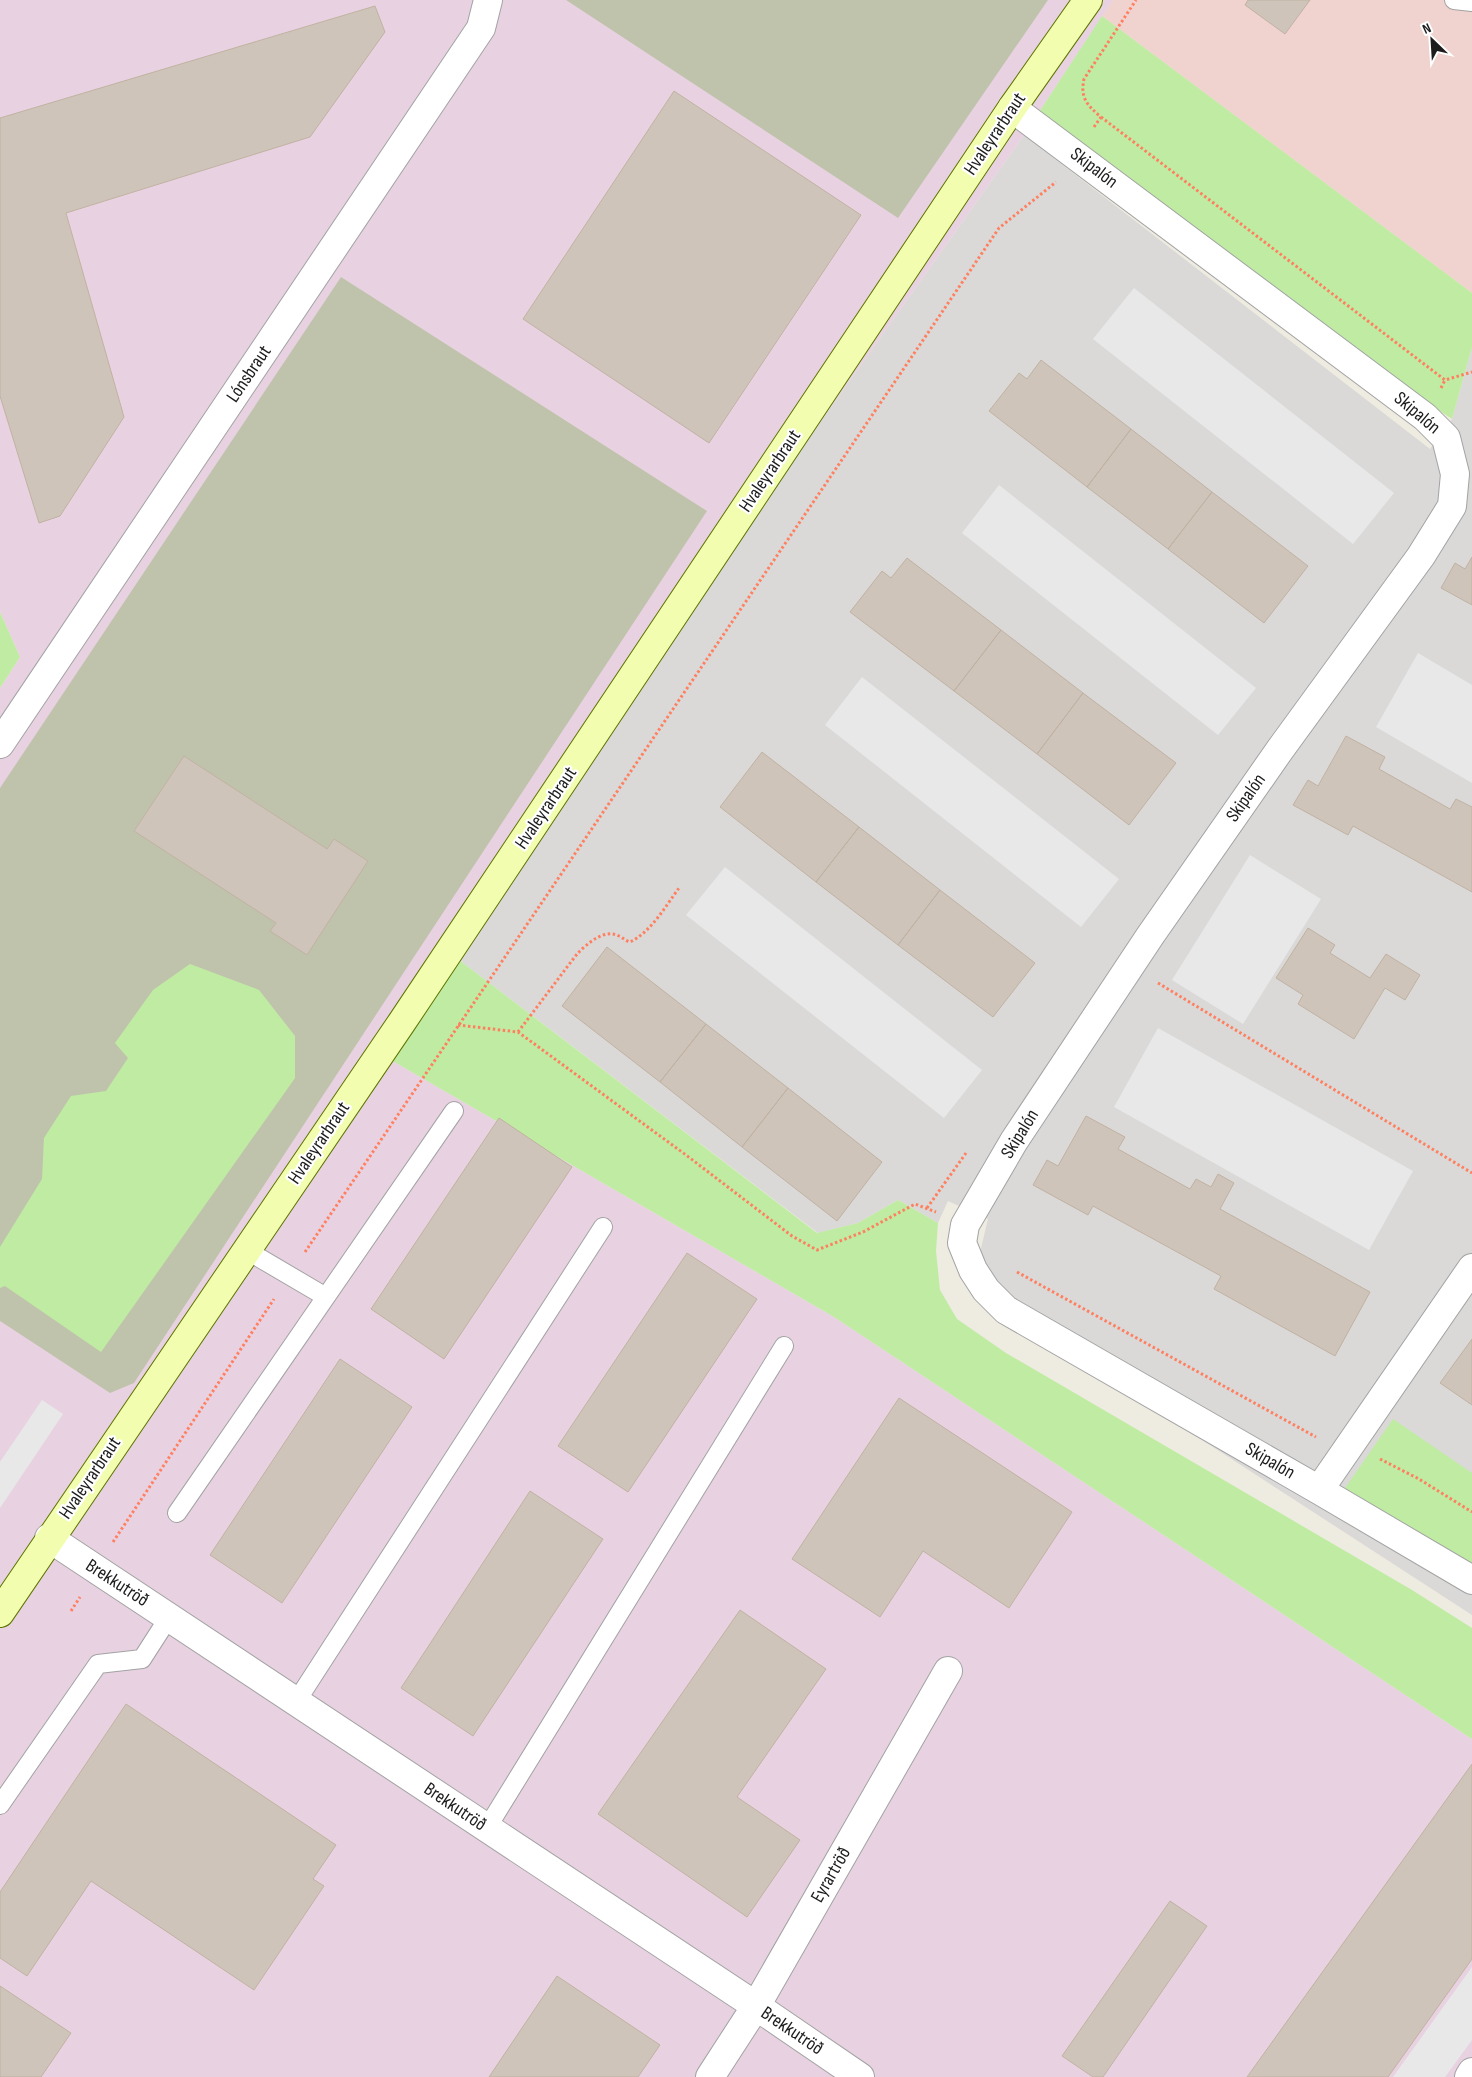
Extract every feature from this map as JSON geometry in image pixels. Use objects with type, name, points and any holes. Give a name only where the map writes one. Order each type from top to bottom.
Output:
[{"type":"street","name":"Lónsbraut","points":[[0,744],[481,28],[488,0]]},
{"type":"street","name":"Hvaleyrarbraut","points":[[0,1613],[49,1538],[408,1014],[1012,108],[1088,0]]},
{"type":"street","name":"Skipalón","points":[[1012,108],[1425,417],[1446,438],[1455,474],[1452,506],[1421,556],[1279,752],[1130,966],[1014,1140],[965,1225],[962,1243],[973,1270],[986,1290],[1006,1310],[1472,1580]]},
{"type":"street","points":[[1319,1490],[1472,1268]]},
{"type":"street","name":"Brekkutröð","points":[[49,1538],[756,2006],[860,2077]]},
{"type":"street","name":"Eyrartröð","points":[[710,2077],[756,2006],[948,1671]]},
{"type":"street","points":[[1469,2077],[1472,2072]]},
{"type":"lane","points":[[1454,0],[1472,2]]},
{"type":"lane","points":[[177,1512],[454,1111]]},
{"type":"lane","points":[[296,1702],[602,1226]]},
{"type":"lane","points":[[246,1250],[326,1297]]},
{"type":"lane","points":[[487,1828],[784,1346]]},
{"type":"lane","points":[[0,1805],[98,1664],[142,1658],[169,1617]]},
{"type":"path","points":[[1136,0],[1084,80],[1082,91],[1088,106],[1445,380],[1472,372]]},
{"type":"path","points":[[71,1611],[132,1512],[457,1025],[708,660],[999,228],[1054,185],[1101,117]]},
{"type":"path","points":[[457,1025],[518,1032],[577,954],[604,935],[612,934],[630,942],[640,937],[656,919],[678,888]]},
{"type":"path","points":[[1130,966],[1472,1173]]},
{"type":"shaded area","points":[[0,0],[1113,0],[1024,135],[446,950],[372,1049],[834,1317],[1472,1739],[1472,2077],[0,2077],[0,688],[20,657],[0,612]]},
{"type":"shaded area","points":[[566,0],[1048,0],[898,218]]},
{"type":"shaded area","points":[[1113,0],[1472,0],[1472,293],[1102,16]]},
{"type":"shaded area","points":[[1024,135],[1430,449],[1452,419],[1472,347],[1472,1615],[971,1290],[988,1219],[948,1201],[938,1223],[898,1200],[858,1223],[818,1233],[446,950]]},
{"type":"shaded area","points":[[341,277],[707,511],[134,1383],[110,1393],[0,1321],[0,788]]},
{"type":"shaded area","points":[[1134,288],[1394,493],[1353,544],[1093,339]]},
{"type":"shaded area","points":[[999,485],[1256,688],[1218,735],[962,533]]},
{"type":"shaded area","points":[[1418,653],[1472,685],[1472,783],[1376,727]]},
{"type":"shaded area","points":[[862,677],[1119,879],[1081,927],[825,725]]},
{"type":"shaded area","points":[[1250,855],[1321,899],[1243,1024],[1172,980]]},
{"type":"shaded area","points":[[725,867],[982,1070],[944,1118],[686,915]]},
{"type":"shaded area","points":[[1158,1028],[1413,1171],[1369,1250],[1114,1107]]},
{"type":"shaded area","points":[[42,1400],[63,1414],[0,1508],[0,1462]]},
{"type":"shaded area","points":[[1472,1967],[1472,2040],[1445,2077],[1393,2077]]},
{"type":"green space","points":[[1102,16],[1472,293],[1472,347],[1452,419],[1024,135]]},
{"type":"green space","points":[[0,612],[20,657],[0,688]]},
{"type":"green space","points":[[446,950],[817,1233],[858,1223],[898,1200],[938,1223],[936,1251],[940,1290],[957,1319],[1006,1353],[1412,1590],[1472,1628],[1472,1739],[834,1317],[372,1049]]},
{"type":"green space","points":[[190,964],[259,990],[295,1036],[295,1078],[101,1352],[5,1286],[0,1288],[0,1247],[42,1179],[44,1138],[71,1096],[106,1091],[128,1058],[115,1043],[153,990]]},
{"type":"green space","points":[[1393,1419],[1472,1473],[1472,1580],[1343,1491]]},
{"type":"building","points":[[1248,0],[1310,0],[1285,34],[1245,5]]},
{"type":"building","points":[[375,6],[385,32],[310,137],[66,213],[124,417],[60,516],[39,523],[0,396],[0,118]]},
{"type":"building","points":[[674,91],[861,215],[709,443],[523,319]]},
{"type":"building","points":[[1041,360],[1131,429],[1087,487],[989,411],[1019,373],[1027,379]]},
{"type":"building","points":[[1131,429],[1212,492],[1168,549],[1087,487]]},
{"type":"building","points":[[1212,492],[1308,566],[1264,623],[1168,549]]},
{"type":"building","points":[[1472,557],[1472,605],[1441,588],[1455,563],[1465,569]]},
{"type":"building","points":[[907,558],[1001,630],[954,691],[850,612],[882,571],[891,578]]},
{"type":"building","points":[[1001,630],[1083,693],[1037,754],[954,691]]},
{"type":"building","points":[[1083,693],[1176,763],[1129,825],[1037,754]]},
{"type":"building","points":[[1346,736],[1385,757],[1379,769],[1450,809],[1456,799],[1472,807],[1472,892],[1353,826],[1348,835],[1293,805],[1308,780],[1318,786]]},
{"type":"building","points":[[762,752],[859,827],[816,882],[720,807]]},
{"type":"building","points":[[184,756],[327,849],[334,839],[368,861],[307,955],[270,931],[276,923],[134,831]]},
{"type":"building","points":[[859,827],[940,890],[898,945],[816,882]]},
{"type":"building","points":[[940,890],[1035,963],[993,1017],[898,945]]},
{"type":"building","points":[[1308,928],[1335,945],[1330,953],[1370,978],[1386,954],[1420,975],[1405,1000],[1385,988],[1354,1039],[1298,1004],[1303,995],[1276,978]]},
{"type":"building","points":[[607,947],[706,1024],[660,1082],[562,1006]]},
{"type":"building","points":[[706,1024],[788,1088],[742,1147],[660,1082]]},
{"type":"building","points":[[788,1088],[882,1162],[837,1221],[742,1147]]},
{"type":"building","points":[[1086,1116],[1125,1137],[1118,1149],[1190,1189],[1196,1179],[1211,1187],[1218,1174],[1234,1183],[1220,1209],[1370,1292],[1335,1356],[1214,1289],[1221,1276],[1093,1206],[1088,1215],[1033,1185],[1047,1160],[1058,1166]]},
{"type":"building","points":[[499,1118],[572,1167],[444,1359],[371,1309]]},
{"type":"building","points":[[687,1253],[757,1299],[628,1492],[558,1446]]},
{"type":"building","points":[[1472,1339],[1472,1405],[1440,1383]]},
{"type":"building","points":[[340,1359],[412,1407],[282,1603],[210,1555]]},
{"type":"building","points":[[899,1398],[1072,1512],[1009,1608],[923,1551],[880,1617],[792,1559]]},
{"type":"building","points":[[530,1491],[603,1539],[473,1736],[401,1688]]},
{"type":"building","points":[[740,1610],[826,1669],[737,1797],[800,1840],[747,1917],[598,1814]]},
{"type":"building","points":[[126,1704],[336,1845],[313,1879],[324,1886],[254,1990],[91,1881],[27,1976],[0,1958],[0,1892]]},
{"type":"building","points":[[1472,1764],[1472,1959],[1388,2077],[1247,2077]]},
{"type":"building","points":[[1170,1901],[1207,1926],[1103,2077],[1093,2077],[1062,2056]]},
{"type":"building","points":[[557,1976],[660,2045],[638,2077],[489,2077]]},
{"type":"building","points":[[0,1986],[71,2033],[41,2077],[0,2077]]}]
